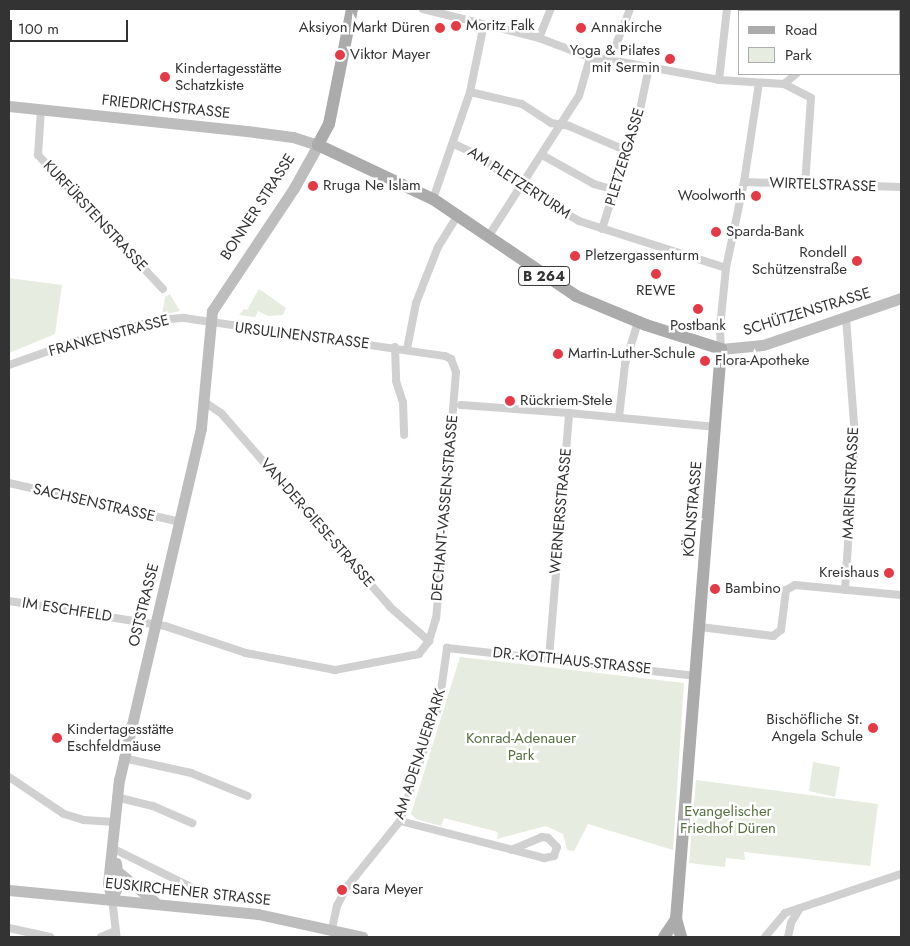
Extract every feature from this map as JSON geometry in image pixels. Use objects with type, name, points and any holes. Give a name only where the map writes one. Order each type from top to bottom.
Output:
[{"type":"main road","name":"BONNER STRASSE","points":[[318,145],[329,124],[352,9]]},
{"type":"main road","name":"B 264","points":[[318,145],[433,199],[576,296],[638,322],[721,349]]},
{"type":"main road","name":"KÖLNSTRASSE","points":[[681,937],[676,919],[721,349]]},
{"type":"main road","name":"KÖLNSTRASSE","points":[[664,937],[676,919]]},
{"type":"street","points":[[424,9],[441,10],[484,24],[539,38],[590,58],[605,59],[719,80],[784,84],[811,98],[805,184]]},
{"type":"street","points":[[539,38],[551,9]]},
{"type":"street","points":[[605,59],[612,55],[630,9]]},
{"type":"street","points":[[719,80],[727,9]]},
{"type":"street","points":[[433,199],[454,144],[470,92],[484,24]]},
{"type":"street","points":[[488,238],[579,96],[590,58]]},
{"type":"street","name":"PLETZERGASSE","points":[[602,229],[627,151],[649,68]]},
{"type":"street","points":[[784,84],[795,75]]},
{"type":"street","name":"KÖLNSTRASSE","points":[[721,349],[726,268],[744,182],[759,83]]},
{"type":"street","points":[[470,92],[522,104],[551,123],[562,125],[627,151]]},
{"type":"street","name":"FRIEDRICHSTRASSE","points":[[9,106],[250,131],[293,137],[318,145]]},
{"type":"street","name":"KURFÜRSTENSTRASSE","points":[[41,109],[38,155],[163,290]]},
{"type":"street","name":"AM PLETZERTURM","points":[[454,144],[478,155],[521,188],[573,218],[726,268]]},
{"type":"street","name":"BONNER STRASSE","points":[[210,322],[215,305],[294,188],[318,145]]},
{"type":"street","points":[[542,155],[594,184],[615,190]]},
{"type":"street","name":"WIRTELSTRASSE","points":[[744,182],[901,187]]},
{"type":"street","points":[[407,349],[416,303],[438,247],[457,217]]},
{"type":"street","name":"SCHÜTZENSTRASSE","points":[[721,349],[763,345],[901,298]]},
{"type":"street","name":"MARIENSTRASSE","points":[[844,590],[855,446],[846,317]]},
{"type":"street","name":"FRANKENSTRASSE","points":[[9,365],[83,339],[159,320],[184,318],[210,322]]},
{"type":"street","name":"URSULINENSTRASSE","points":[[210,322],[407,349],[445,356],[454,365]]},
{"type":"street","name":"OSTSTRASSE","points":[[112,899],[118,885],[114,849],[116,797],[123,758],[180,522],[206,403],[210,322]]},
{"type":"street","points":[[618,417],[624,364],[638,322]]},
{"type":"street","points":[[395,347],[396,381],[404,402],[404,435]]},
{"type":"street","name":"DECHANT-VASSEN-STRASSE","points":[[424,649],[436,618],[454,365]]},
{"type":"street","name":"VAN-DER-GIESE-STRASSE","points":[[206,403],[221,413],[390,607],[428,641]]},
{"type":"street","points":[[461,405],[618,417],[716,427]]},
{"type":"street","name":"WERNERSSTRASSE","points":[[549,658],[569,413]]},
{"type":"street","name":"SACHSENSTRASSE","points":[[9,483],[180,522]]},
{"type":"street","points":[[700,627],[773,636],[780,630],[786,590],[790,586],[901,595]]},
{"type":"street","name":"IM ESCHFELD","points":[[9,601],[156,624],[246,653],[335,670],[414,656],[424,649]]},
{"type":"street","name":"DR.-KOTTHAUS-STRASSE","points":[[447,648],[696,676]]},
{"type":"street","name":"AM ADENAUERPARK","points":[[332,929],[337,906],[346,888],[400,821],[439,705],[447,648]]},
{"type":"street","points":[[123,758],[191,773],[248,796]]},
{"type":"street","points":[[9,777],[64,814],[84,820],[114,822]]},
{"type":"street","points":[[116,797],[153,806],[192,823]]},
{"type":"street","points":[[400,821],[512,850],[551,858],[557,846],[548,838],[542,837],[512,850]]},
{"type":"street","points":[[114,849],[192,887]]},
{"type":"street","name":"OSTSTRASSE","points":[[112,899],[108,884],[114,849]]},
{"type":"street","points":[[117,871],[157,903]]},
{"type":"street","points":[[765,937],[785,913],[901,874]]},
{"type":"street","name":"EUSKIRCHENER STRASSE","points":[[9,890],[258,914],[363,937]]},
{"type":"street","points":[[102,937],[116,934],[112,899]]},
{"type":"street","points":[[788,937],[791,923],[800,908]]},
{"type":"street","points":[[9,928],[50,937]]},
{"type":"green space","points":[[9,278],[62,285],[55,334],[9,353]]},
{"type":"green space","points":[[259,289],[286,308],[283,315],[268,316],[258,311],[255,317],[239,315],[244,309],[247,310]]},
{"type":"green space","points":[[170,294],[180,311],[162,315],[165,297]]},
{"type":"green space","name":"Konrad-Adenauer Park","points":[[460,657],[684,683],[673,850],[588,824],[574,851],[567,850],[563,834],[546,826],[497,839],[498,832],[444,818],[441,826],[416,819],[411,814]]},
{"type":"green space","points":[[813,762],[840,767],[835,797],[809,791]]},
{"type":"green space","name":"Evangelischer Friedhof Düren","points":[[696,780],[878,804],[870,866],[744,852],[745,860],[726,858],[725,867],[689,863]]},
{"type":"place","name":"Moritz Falk","points":[[456,26]]},
{"type":"place","name":"Aksiyon Markt Düren","points":[[440,28]]},
{"type":"place","name":"Annakirche","points":[[581,28]]},
{"type":"place","name":"Viktor Mayer","points":[[340,55]]},
{"type":"place","name":"Yoga & Pilates mit Sermin","points":[[670,59]]},
{"type":"place","name":"Kindertagesstätte Schatzkiste","points":[[165,77]]},
{"type":"place","name":"Rruga Ne Islam","points":[[313,186]]},
{"type":"place","name":"Woolworth","points":[[756,196]]},
{"type":"place","name":"Sparda-Bank","points":[[716,232]]},
{"type":"place","name":"Pletzergassenturm","points":[[575,256]]},
{"type":"place","name":"Rondell Schützenstraße","points":[[857,261]]},
{"type":"place","name":"REWE","points":[[656,274]]},
{"type":"place","name":"Postbank","points":[[698,309]]},
{"type":"place","name":"Martin-Luther-Schule","points":[[558,354]]},
{"type":"place","name":"Flora-Apotheke","points":[[705,361]]},
{"type":"place","name":"Rückriem-Stele","points":[[510,401]]},
{"type":"place","name":"Kreishaus","points":[[889,573]]},
{"type":"place","name":"Bambino","points":[[715,589]]},
{"type":"place","name":"Bischöfliche St. Angela Schule","points":[[873,728]]},
{"type":"place","name":"Kindertagesstätte Eschfeldmäuse","points":[[57,738]]},
{"type":"place","name":"Sara Meyer","points":[[342,890]]}]
